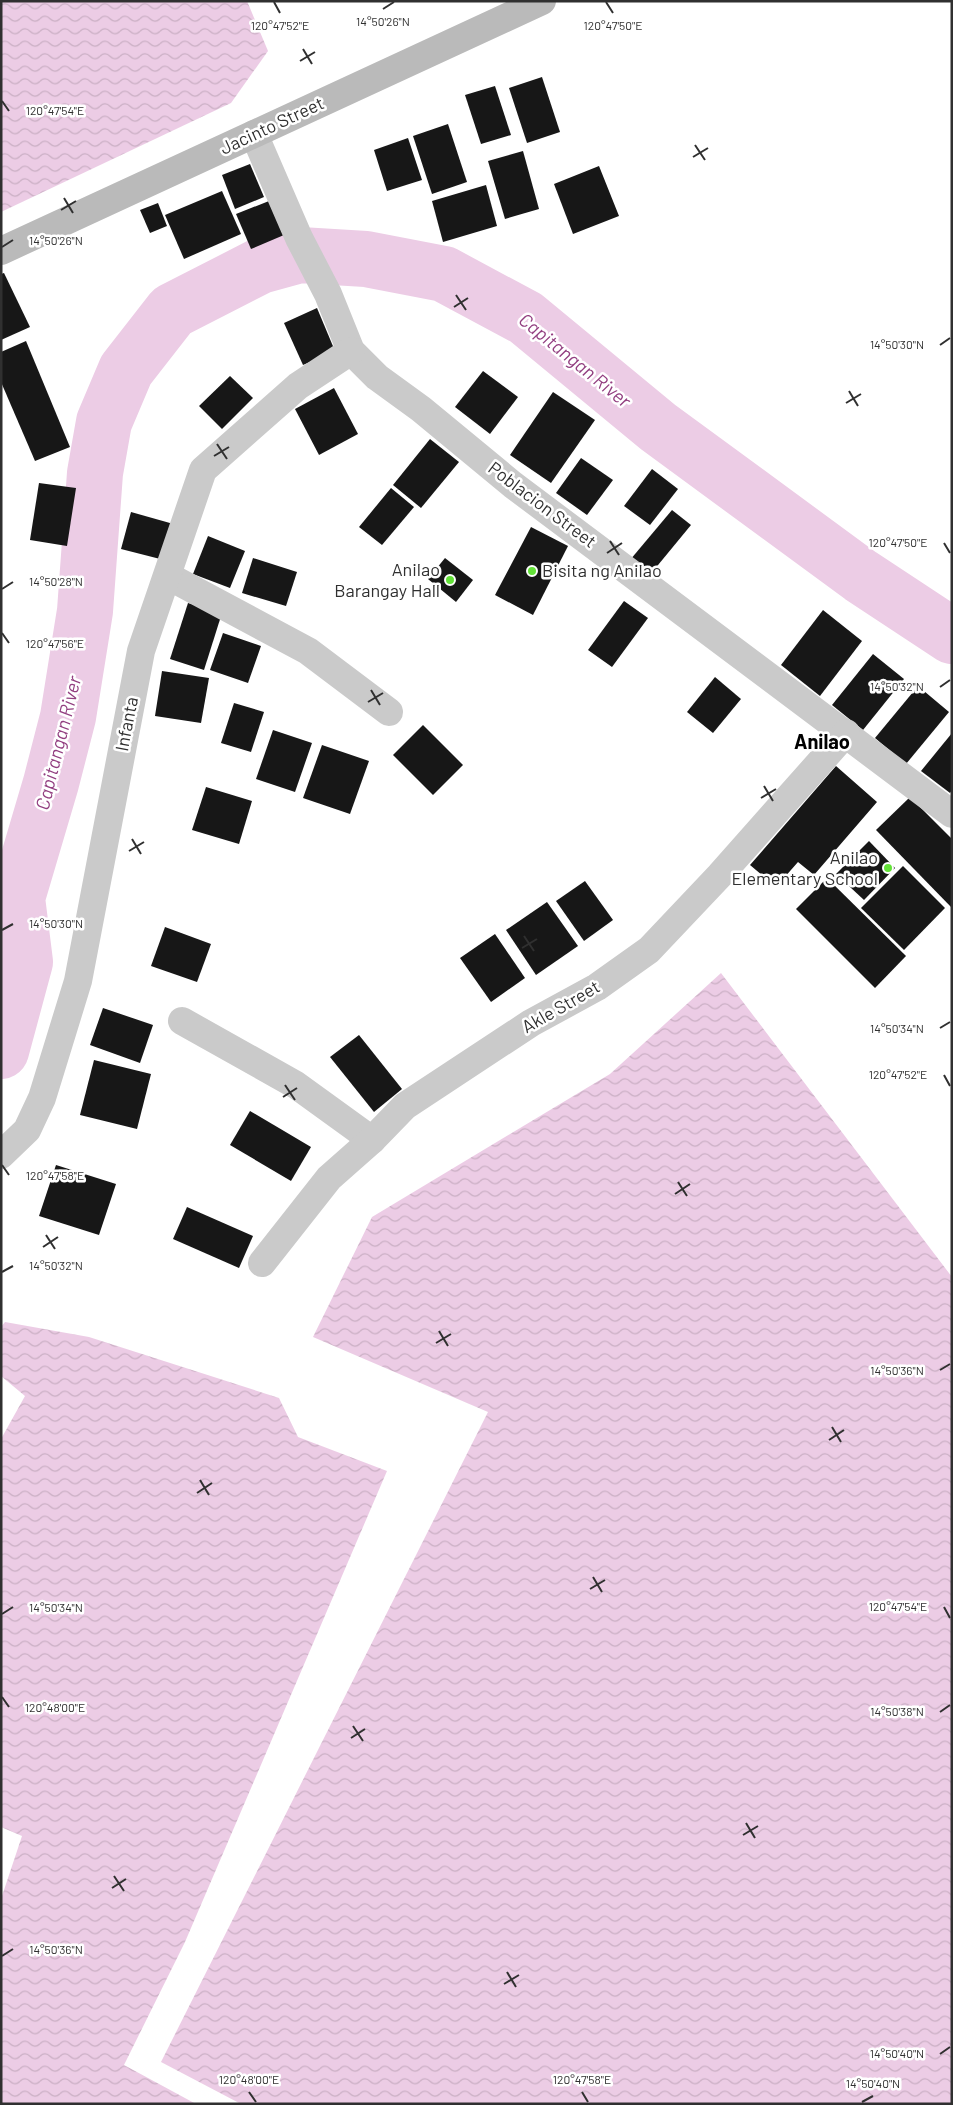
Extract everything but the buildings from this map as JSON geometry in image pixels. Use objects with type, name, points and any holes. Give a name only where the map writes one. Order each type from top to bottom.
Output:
[{"type":"main road","name":"Jacinto Street","points":[[1,251],[542,1]]},
{"type":"street","name":"Poblacion Street","points":[[254,134],[299,238],[328,294],[351,350],[377,377],[421,409],[513,485],[952,814]]},
{"type":"street","name":"Infanta","points":[[1,1155],[28,1130],[42,1098],[78,981],[141,652],[203,470],[298,386],[351,350]]},
{"type":"street","points":[[168,576],[308,650],[389,712]]},
{"type":"street","name":"Akle Street","points":[[262,1263],[330,1178],[372,1140],[405,1106],[531,1022],[597,987],[649,950],[720,875],[846,733]]},
{"type":"street","points":[[182,1021],[296,1085],[372,1140]]},
{"type":"water","points":[[1,1],[247,1],[268,51],[231,103],[1,212]]},
{"type":"water","points":[[721,973],[952,1277],[952,2104],[241,2104],[161,2062],[488,1412],[313,1337],[372,1217],[610,1074]]},
{"type":"water","points":[[5,1322],[89,1337],[279,1398],[298,1437],[387,1471],[185,1942],[124,2065],[196,2104],[1,2104],[1,1899],[22,1836],[1,1827],[1,1439],[25,1396],[1,1376],[1,1327]]},
{"type":"waterway","name":"Capitangan River","points":[[1,1051],[25,962],[17,898],[51,783],[68,717],[85,611],[95,473],[104,422],[126,370],[172,311],[260,266],[300,255],[366,259],[444,274],[526,318],[658,427],[861,576],[952,636]]},
{"type":"place","name":"Bisita ng Anilao","points":[[532,571]]},
{"type":"place","name":"Anilao Barangay Hall","points":[[450,580]]},
{"type":"place","name":"Anilao Elementary School","points":[[888,868]]},
{"type":"district","name":"Anilao","points":[[822,742]]}]
